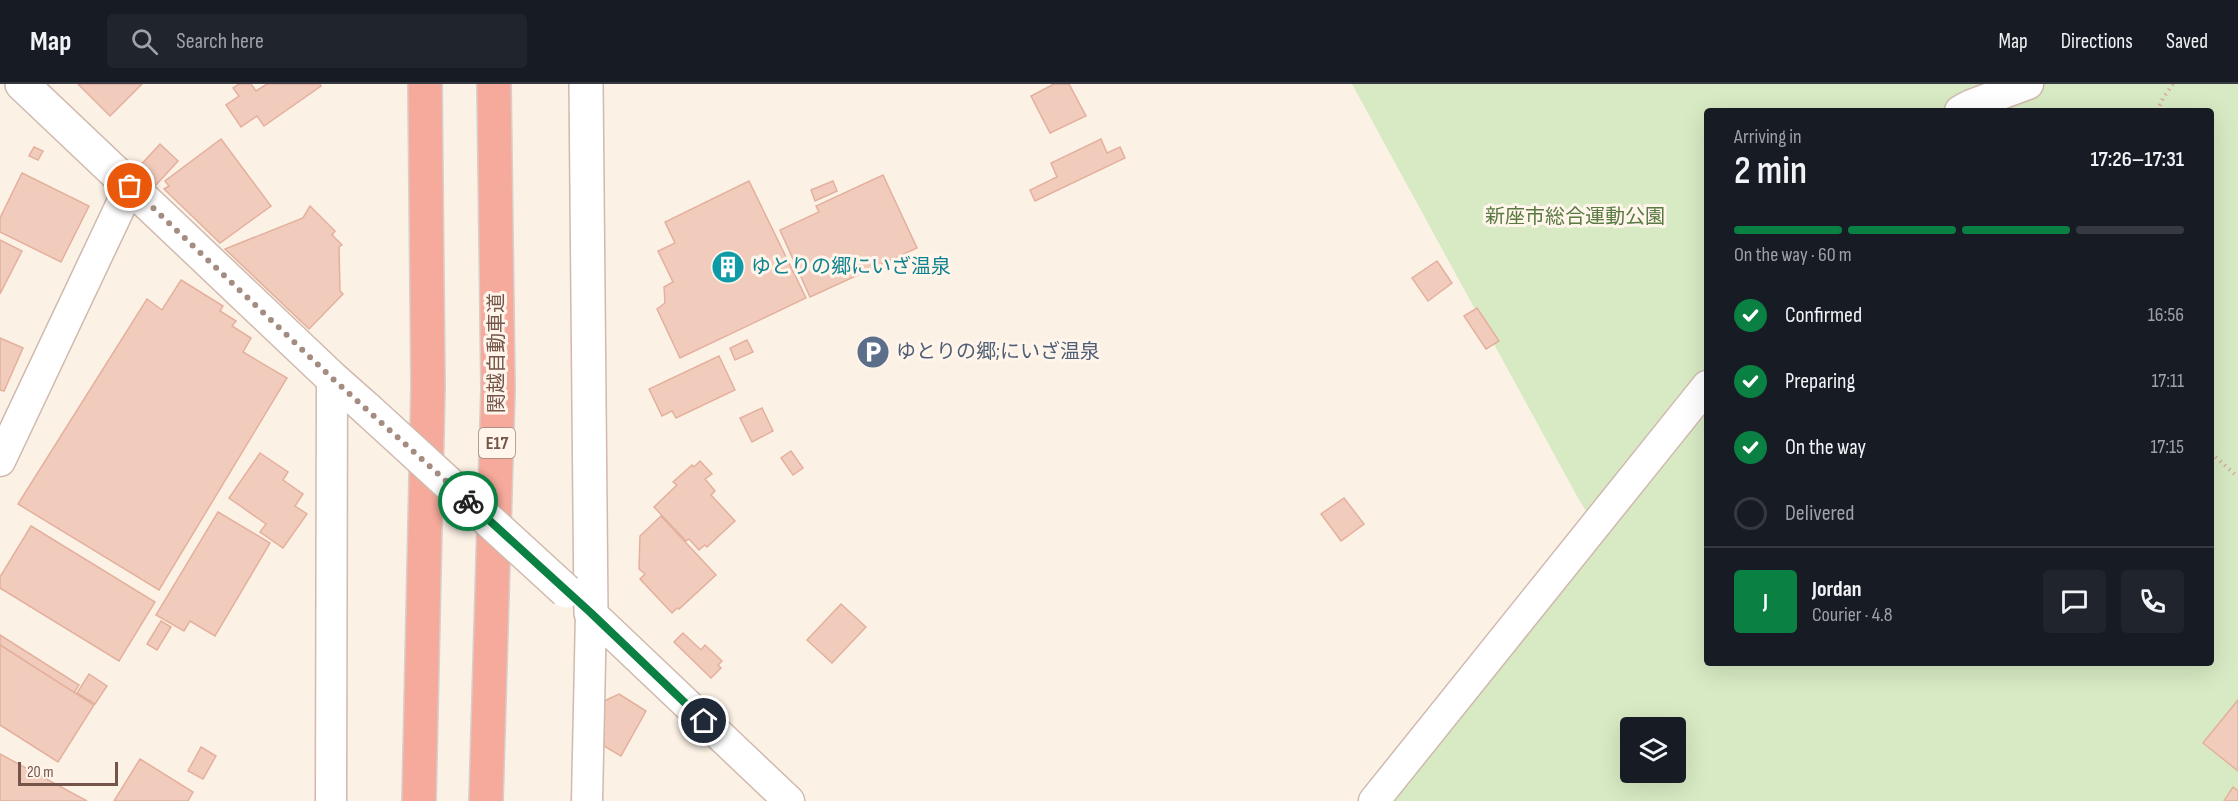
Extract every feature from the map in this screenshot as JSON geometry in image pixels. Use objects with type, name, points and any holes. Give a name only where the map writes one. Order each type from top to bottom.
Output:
[{"type":"highway","points":[[419,801],[428,387],[425,84]]},
{"type":"highway","name":"関越自動車道","points":[[486,801],[498,389],[494,84]]},
{"type":"street","points":[[22,84],[332,378],[591,613],[789,801]]},
{"type":"street","points":[[586,84],[591,613],[587,801]]},
{"type":"street","points":[[1966,108],[2028,84]]},
{"type":"street","points":[[0,461],[130,186]]},
{"type":"street","points":[[331,801],[332,378]]},
{"type":"street","points":[[1374,801],[1704,390]]},
{"type":"path","points":[[2158,108],[2173,84]]},
{"type":"path","points":[[2214,456],[2238,477]]},
{"type":"green space","name":"新座市総合運動公園","points":[[1352,84],[2238,84],[2238,801],[1389,801],[1603,538],[1578,498]]},
{"type":"building","points":[[78,84],[142,84],[110,116]]},
{"type":"building","points":[[239,84],[251,84],[256,91],[267,84],[320,84],[321,86],[264,126],[257,116],[241,127],[226,105],[239,96],[233,88]]},
{"type":"building","points":[[1054,84],[1069,84],[1086,116],[1050,133],[1031,96]]},
{"type":"building","points":[[221,139],[271,206],[220,243],[164,189],[169,186],[165,181]]},
{"type":"building","points":[[1101,139],[1107,153],[1120,147],[1125,158],[1035,201],[1030,190],[1057,177],[1051,163]]},
{"type":"building","points":[[160,144],[178,161],[156,185],[138,168]]},
{"type":"building","points":[[34,147],[43,151],[38,160],[29,156]]},
{"type":"building","points":[[22,173],[89,206],[61,262],[0,232],[0,218]]},
{"type":"building","points":[[883,175],[917,248],[810,297],[780,230],[819,212],[816,206]]},
{"type":"building","name":"ゆとりの郷にいざ温泉","points":[[749,181],[806,298],[680,358],[657,309],[665,303],[664,287],[673,282],[658,251],[675,243],[665,222]]},
{"type":"building","points":[[833,181],[837,191],[815,201],[811,190]]},
{"type":"building","points":[[310,206],[335,231],[332,235],[342,245],[339,247],[340,291],[343,294],[309,329],[225,249],[303,218]]},
{"type":"building","points":[[0,240],[22,251],[0,294]]},
{"type":"building","points":[[1437,261],[1452,283],[1428,301],[1412,278]]},
{"type":"building","points":[[181,280],[223,306],[220,311],[236,321],[232,326],[251,338],[243,352],[287,378],[159,590],[18,504],[147,299],[162,310]]},
{"type":"building","points":[[1477,308],[1499,341],[1486,349],[1464,316]]},
{"type":"building","points":[[0,338],[23,348],[4,391],[0,390]]},
{"type":"building","points":[[747,340],[753,352],[735,360],[730,348]]},
{"type":"building","points":[[719,356],[735,390],[676,418],[672,411],[662,416],[649,389]]},
{"type":"building","points":[[762,408],[773,431],[752,442],[740,418]]},
{"type":"building","points":[[791,451],[803,468],[793,475],[781,458]]},
{"type":"building","points":[[260,453],[288,472],[283,480],[303,494],[295,506],[307,514],[283,548],[260,532],[266,524],[229,498]]},
{"type":"building","points":[[700,461],[712,474],[705,479],[715,491],[711,495],[735,521],[707,547],[705,545],[699,550],[689,539],[686,541],[654,507],[677,485],[673,482]]},
{"type":"building","points":[[1344,498],[1364,524],[1341,541],[1321,514]]},
{"type":"building","points":[[218,512],[270,543],[215,636],[190,621],[184,631],[156,615]]},
{"type":"building","points":[[661,516],[716,575],[672,613],[640,579],[645,574],[639,569],[640,536]]},
{"type":"building","points":[[31,526],[155,602],[119,661],[0,588],[0,577]]},
{"type":"building","points":[[841,604],[866,627],[832,663],[807,640]]},
{"type":"building","points":[[161,621],[171,627],[157,650],[147,644]]},
{"type":"building","points":[[683,633],[701,650],[705,645],[722,661],[718,665],[721,668],[711,678],[674,642]]},
{"type":"building","points":[[0,635],[79,685],[74,693],[0,645]]},
{"type":"building","points":[[0,645],[94,705],[58,762],[0,725]]},
{"type":"building","points":[[89,674],[107,686],[95,704],[77,693]]},
{"type":"building","points":[[619,694],[646,711],[621,756],[604,746],[604,701]]},
{"type":"building","points":[[2238,700],[2238,771],[2203,743]]},
{"type":"building","points":[[201,747],[216,756],[203,779],[188,771]]},
{"type":"building","points":[[0,754],[87,801],[0,801]]},
{"type":"building","points":[[140,759],[193,792],[188,801],[114,801]]},
{"type":"building","points":[[2233,787],[2238,791],[2238,801],[2224,801]]},
{"type":"way so far","points":[[130,186],[332,378],[468,501]]},
{"type":"place","name":"ゆとりの郷にいざ温泉","points":[[728,267]]},
{"type":"place","name":"ゆとりの郷;にいざ温泉","points":[[873,352]]},
{"type":"route","points":[[468,501],[591,613],[704,721]]}]
